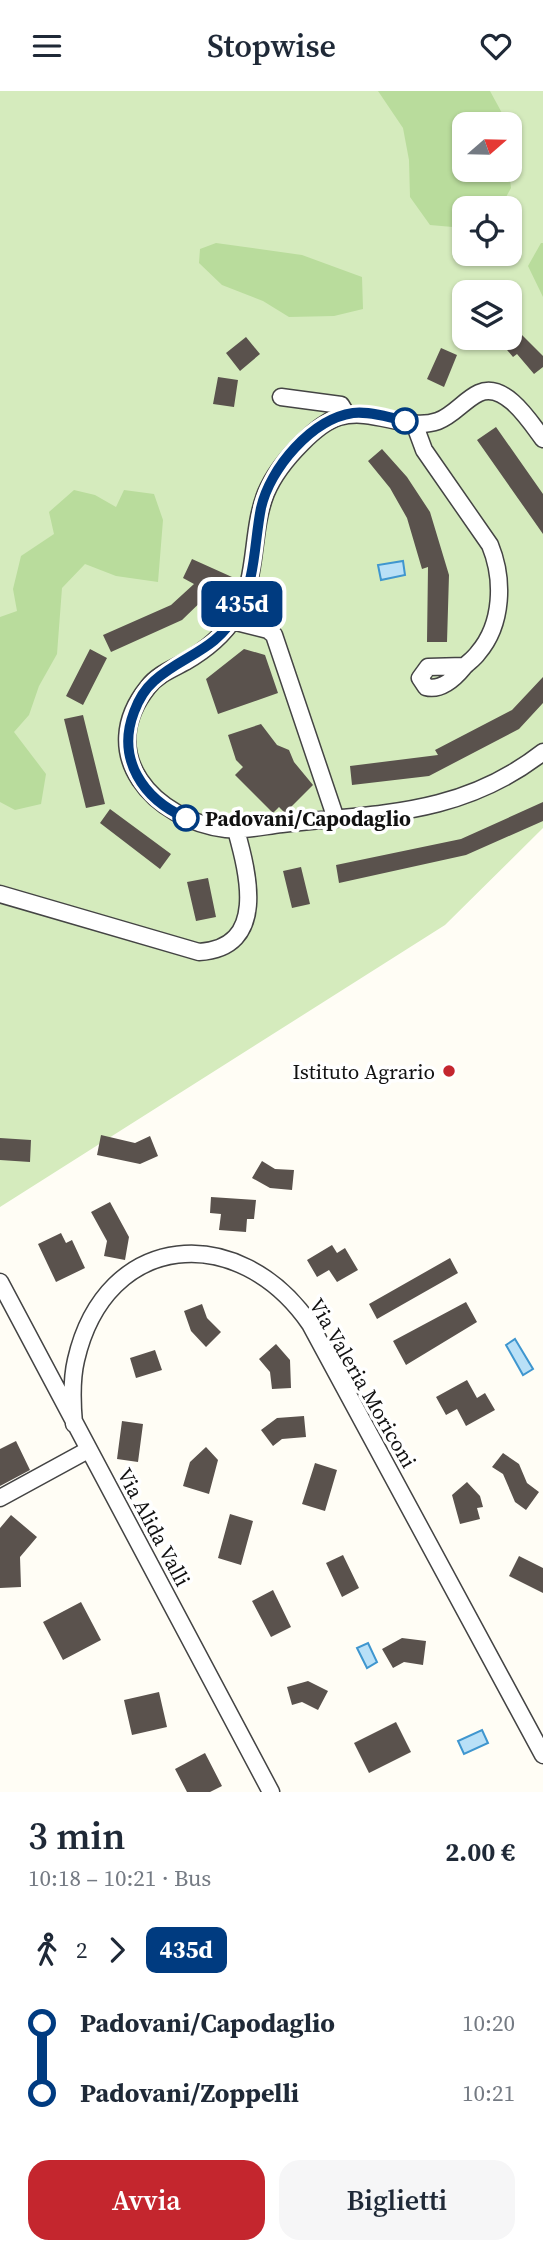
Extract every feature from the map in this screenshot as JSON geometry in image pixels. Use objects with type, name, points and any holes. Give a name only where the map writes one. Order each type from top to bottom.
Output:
[{"type":"street","points":[[543,439],[518,408],[492,391],[482,391],[438,421],[414,423],[356,412],[334,418],[312,433],[291,453],[273,479],[261,507],[251,580],[232,621],[207,647],[147,688],[132,719],[128,744],[138,779],[155,799],[190,820],[236,830],[414,811],[468,795],[510,775],[543,752]]},
{"type":"street","points":[[281,397],[341,405],[347,415]]},
{"type":"street","points":[[414,423],[424,450],[491,545],[497,561],[500,590],[493,627],[478,653],[464,666]]},
{"type":"street","points":[[232,621],[268,630],[274,635],[336,819]]},
{"type":"street","points":[[0,894],[199,952],[217,949],[240,929],[249,905],[249,882],[236,830]]},
{"type":"street","name":"Via Valeria Moriconi","points":[[74,1424],[73,1377],[82,1340],[98,1309],[120,1283],[149,1262],[181,1252],[221,1257],[258,1272],[290,1298],[310,1324],[543,1755]]},
{"type":"street","name":"Via Alida Valli","points":[[0,1282],[271,1792]]},
{"type":"street","points":[[0,1498],[88,1450]]},
{"type":"green space","points":[[0,91],[543,91],[543,828],[445,925],[0,1207]]},
{"type":"green space","points":[[378,91],[490,91],[501,112],[452,112],[452,182],[510,182],[511,188],[507,196],[452,196],[452,227],[430,225],[410,197],[409,160],[403,128]]},
{"type":"green space","points":[[216,243],[302,255],[362,277],[363,309],[334,316],[289,317],[263,301],[222,285],[199,263],[200,249]]},
{"type":"green space","points":[[543,243],[543,297],[528,266]]},
{"type":"green space","points":[[74,490],[95,495],[116,507],[124,490],[154,494],[163,520],[158,582],[116,576],[85,564],[62,588],[57,654],[39,686],[29,715],[14,732],[46,774],[41,804],[15,810],[0,802],[0,617],[17,611],[13,589],[21,556],[54,534],[49,512]]},
{"type":"water","points":[[403,561],[405,575],[381,580],[378,565]]},
{"type":"water","points":[[515,1339],[533,1369],[523,1375],[506,1345]]},
{"type":"water","points":[[368,1643],[377,1662],[367,1668],[357,1648]]},
{"type":"water","points":[[482,1730],[488,1743],[464,1754],[458,1741]]},
{"type":"building","points":[[522,335],[543,356],[543,367],[534,374],[517,354],[513,357],[507,350],[522,350]]},
{"type":"building","points":[[246,337],[260,354],[240,371],[226,353]]},
{"type":"building","points":[[441,348],[457,355],[444,387],[427,379]]},
{"type":"building","points":[[218,377],[238,380],[234,407],[213,404]]},
{"type":"building","points":[[496,427],[543,494],[543,534],[477,440]]},
{"type":"building","points":[[382,449],[407,477],[430,512],[449,575],[447,642],[427,642],[428,567],[422,569],[407,518],[390,488],[368,461]]},
{"type":"building","points":[[192,559],[232,577],[222,597],[211,592],[182,620],[111,652],[103,635],[171,605],[194,584],[183,578]]},
{"type":"building","points":[[90,649],[107,658],[83,705],[66,696]]},
{"type":"building","points":[[244,649],[265,655],[278,693],[218,714],[206,679]]},
{"type":"building","points":[[543,677],[543,703],[519,729],[429,776],[352,785],[350,766],[438,755],[435,750],[512,710]]},
{"type":"building","points":[[83,715],[105,804],[86,808],[64,719]]},
{"type":"building","points":[[261,724],[277,745],[289,750],[294,762],[313,785],[285,813],[279,807],[273,813],[235,775],[243,767],[236,760],[228,735]]},
{"type":"building","points":[[543,802],[543,821],[466,855],[339,883],[336,865],[461,839]]},
{"type":"building","points":[[110,809],[171,854],[160,869],[100,823]]},
{"type":"building","points":[[301,867],[310,904],[292,908],[283,871]]},
{"type":"building","points":[[208,878],[216,917],[196,921],[187,882]]},
{"type":"building","points":[[101,1135],[135,1143],[150,1136],[158,1156],[140,1164],[97,1155]]},
{"type":"building","points":[[0,1138],[31,1140],[30,1162],[0,1160]]},
{"type":"building","points":[[262,1161],[275,1169],[294,1170],[292,1190],[270,1188],[252,1178]]},
{"type":"building","points":[[211,1197],[256,1200],[254,1219],[247,1219],[246,1232],[219,1230],[221,1214],[210,1213]]},
{"type":"building","points":[[110,1202],[129,1237],[125,1260],[104,1256],[107,1241],[91,1212]]},
{"type":"building","points":[[61,1233],[66,1243],[72,1240],[85,1268],[56,1282],[38,1244]]},
{"type":"building","points":[[332,1245],[337,1253],[345,1248],[358,1270],[337,1282],[329,1270],[317,1277],[307,1260]]},
{"type":"building","points":[[450,1258],[458,1273],[377,1319],[369,1304]]},
{"type":"building","points":[[466,1302],[477,1322],[406,1365],[393,1341]]},
{"type":"building","points":[[202,1304],[207,1318],[221,1332],[206,1347],[191,1331],[184,1311]]},
{"type":"building","points":[[276,1344],[290,1360],[291,1388],[272,1389],[270,1372],[259,1359]]},
{"type":"building","points":[[155,1350],[162,1370],[136,1378],[130,1358]]},
{"type":"building","points":[[467,1380],[477,1398],[485,1393],[495,1410],[466,1426],[457,1409],[446,1415],[436,1397]]},
{"type":"building","points":[[304,1416],[306,1437],[282,1439],[273,1446],[261,1430],[277,1418]]},
{"type":"building","points":[[122,1421],[143,1424],[138,1462],[117,1459]]},
{"type":"building","points":[[16,1441],[30,1470],[0,1486],[0,1449]]},
{"type":"building","points":[[206,1447],[218,1460],[209,1494],[183,1486],[190,1462]]},
{"type":"building","points":[[503,1453],[519,1464],[527,1483],[539,1492],[526,1510],[515,1502],[503,1474],[492,1467]]},
{"type":"building","points":[[315,1463],[337,1470],[325,1511],[302,1504]]},
{"type":"building","points":[[467,1482],[480,1496],[483,1507],[477,1508],[480,1519],[460,1524],[452,1495]]},
{"type":"building","points":[[230,1514],[253,1521],[241,1565],[218,1558]]},
{"type":"building","points":[[11,1515],[37,1537],[20,1557],[21,1587],[0,1588],[0,1528]]},
{"type":"building","points":[[343,1555],[359,1588],[342,1597],[326,1563]]},
{"type":"building","points":[[519,1556],[543,1568],[543,1593],[509,1576]]},
{"type":"building","points":[[273,1590],[291,1627],[271,1637],[252,1601]]},
{"type":"building","points":[[81,1602],[101,1640],[63,1660],[43,1622]]},
{"type":"building","points":[[402,1638],[426,1641],[423,1665],[404,1662],[393,1668],[382,1649]]},
{"type":"building","points":[[308,1681],[328,1691],[318,1710],[302,1702],[292,1705],[287,1687]]},
{"type":"building","points":[[159,1692],[167,1727],[132,1735],[124,1700]]},
{"type":"building","points":[[396,1722],[411,1752],[369,1773],[354,1743]]},
{"type":"building","points":[[205,1753],[222,1786],[210,1792],[187,1792],[175,1769]]},
{"type":"bus line","name":"435d","points":[[186,818],[165,807],[145,790],[133,767],[129,756],[129,732],[140,699],[154,681],[207,647],[232,621],[251,580],[261,507],[266,492],[291,453],[312,433],[334,418],[356,412],[405,421]]},
{"type":"place","name":"Padovani/Capodaglio","points":[[186,818]]},
{"type":"place","name":"Istituto Agrario","points":[[449,1071]]}]
